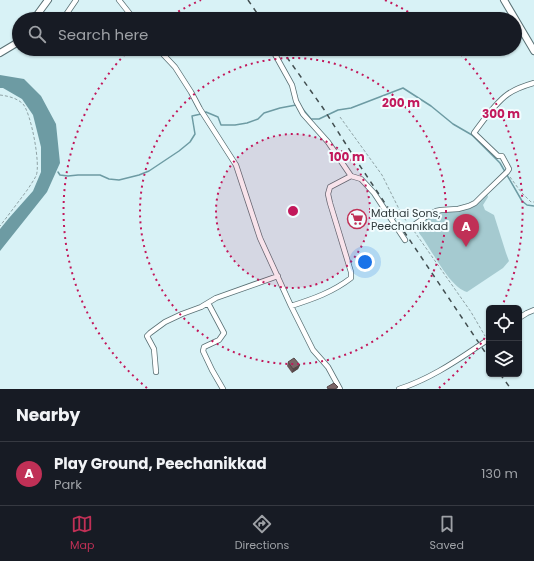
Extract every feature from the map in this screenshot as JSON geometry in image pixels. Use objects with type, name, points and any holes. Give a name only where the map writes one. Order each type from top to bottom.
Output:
[{"type":"main road","points":[[39,12],[48,0]]},
{"type":"main road","points":[[504,0],[511,12]]},
{"type":"main road","points":[[522,31],[534,51]]},
{"type":"main road","points":[[0,53],[12,47]]},
{"type":"street","points":[[68,12],[76,0]]},
{"type":"street","points":[[119,0],[128,12]]},
{"type":"street","points":[[165,56],[175,67],[191,92],[200,110],[236,165],[260,238],[291,306],[313,350],[328,367],[340,389]]},
{"type":"street","points":[[276,56],[292,85],[302,114],[328,142],[351,176],[361,179],[374,193],[405,240]]},
{"type":"street","points":[[410,227],[436,211],[458,210],[475,203],[510,170],[502,156],[498,156],[474,133],[490,112],[505,96],[534,83]]},
{"type":"street","points":[[291,306],[326,294],[351,278],[351,272],[328,194],[330,187],[351,176]]},
{"type":"street","points":[[156,372],[154,349],[147,336],[150,332],[165,322],[201,307],[216,298],[278,276]]},
{"type":"street","points":[[208,303],[224,334],[219,340],[204,347],[203,351],[223,389]]},
{"type":"street","points":[[522,316],[534,310]]},
{"type":"street","points":[[399,389],[415,384],[434,374],[486,341]]},
{"type":"path","points":[[0,95],[16,99],[24,106],[33,131],[38,170],[36,177],[0,226]]},
{"type":"path","points":[[507,172],[521,192],[531,202],[534,202]]},
{"type":"shaded area","points":[[0,75],[24,79],[41,96],[56,124],[60,163],[47,192],[0,251],[0,229],[33,191],[41,172],[41,147],[33,115],[22,99],[3,88],[0,88]]},
{"type":"shaded area","points":[[487,193],[488,197],[483,205],[485,210],[494,215],[509,261],[503,268],[467,292],[460,289],[447,275],[419,233],[419,227],[429,217],[435,214],[471,208]]},
{"type":"building","points":[[294,358],[300,365],[293,369],[288,362]]},
{"type":"building","points":[[334,383],[338,387],[335,389],[328,389],[327,387]]},
{"type":"waterway","points":[[301,107],[311,119],[319,119],[338,110],[351,108],[403,88],[431,106],[453,124],[472,135],[500,163],[522,201],[527,205],[534,206]]},
{"type":"waterway","points":[[204,113],[206,112],[218,117],[221,125],[235,125],[258,119],[264,113],[296,105]]},
{"type":"waterway","points":[[58,172],[60,175],[100,175],[109,179],[119,180],[149,171],[190,142],[195,134],[192,116],[201,114]]},
{"type":"railway","points":[[248,0],[256,12]]},
{"type":"railway","points":[[286,56],[323,108],[354,157],[486,354]]},
{"type":"railway","points":[[502,377],[511,389]]},
{"type":"place","name":"Mathai Sons, Peechanikkad","points":[[357,219]]},
{"type":"place","name":"Play Ground, Peechanikkad","points":[[466,247]]}]
